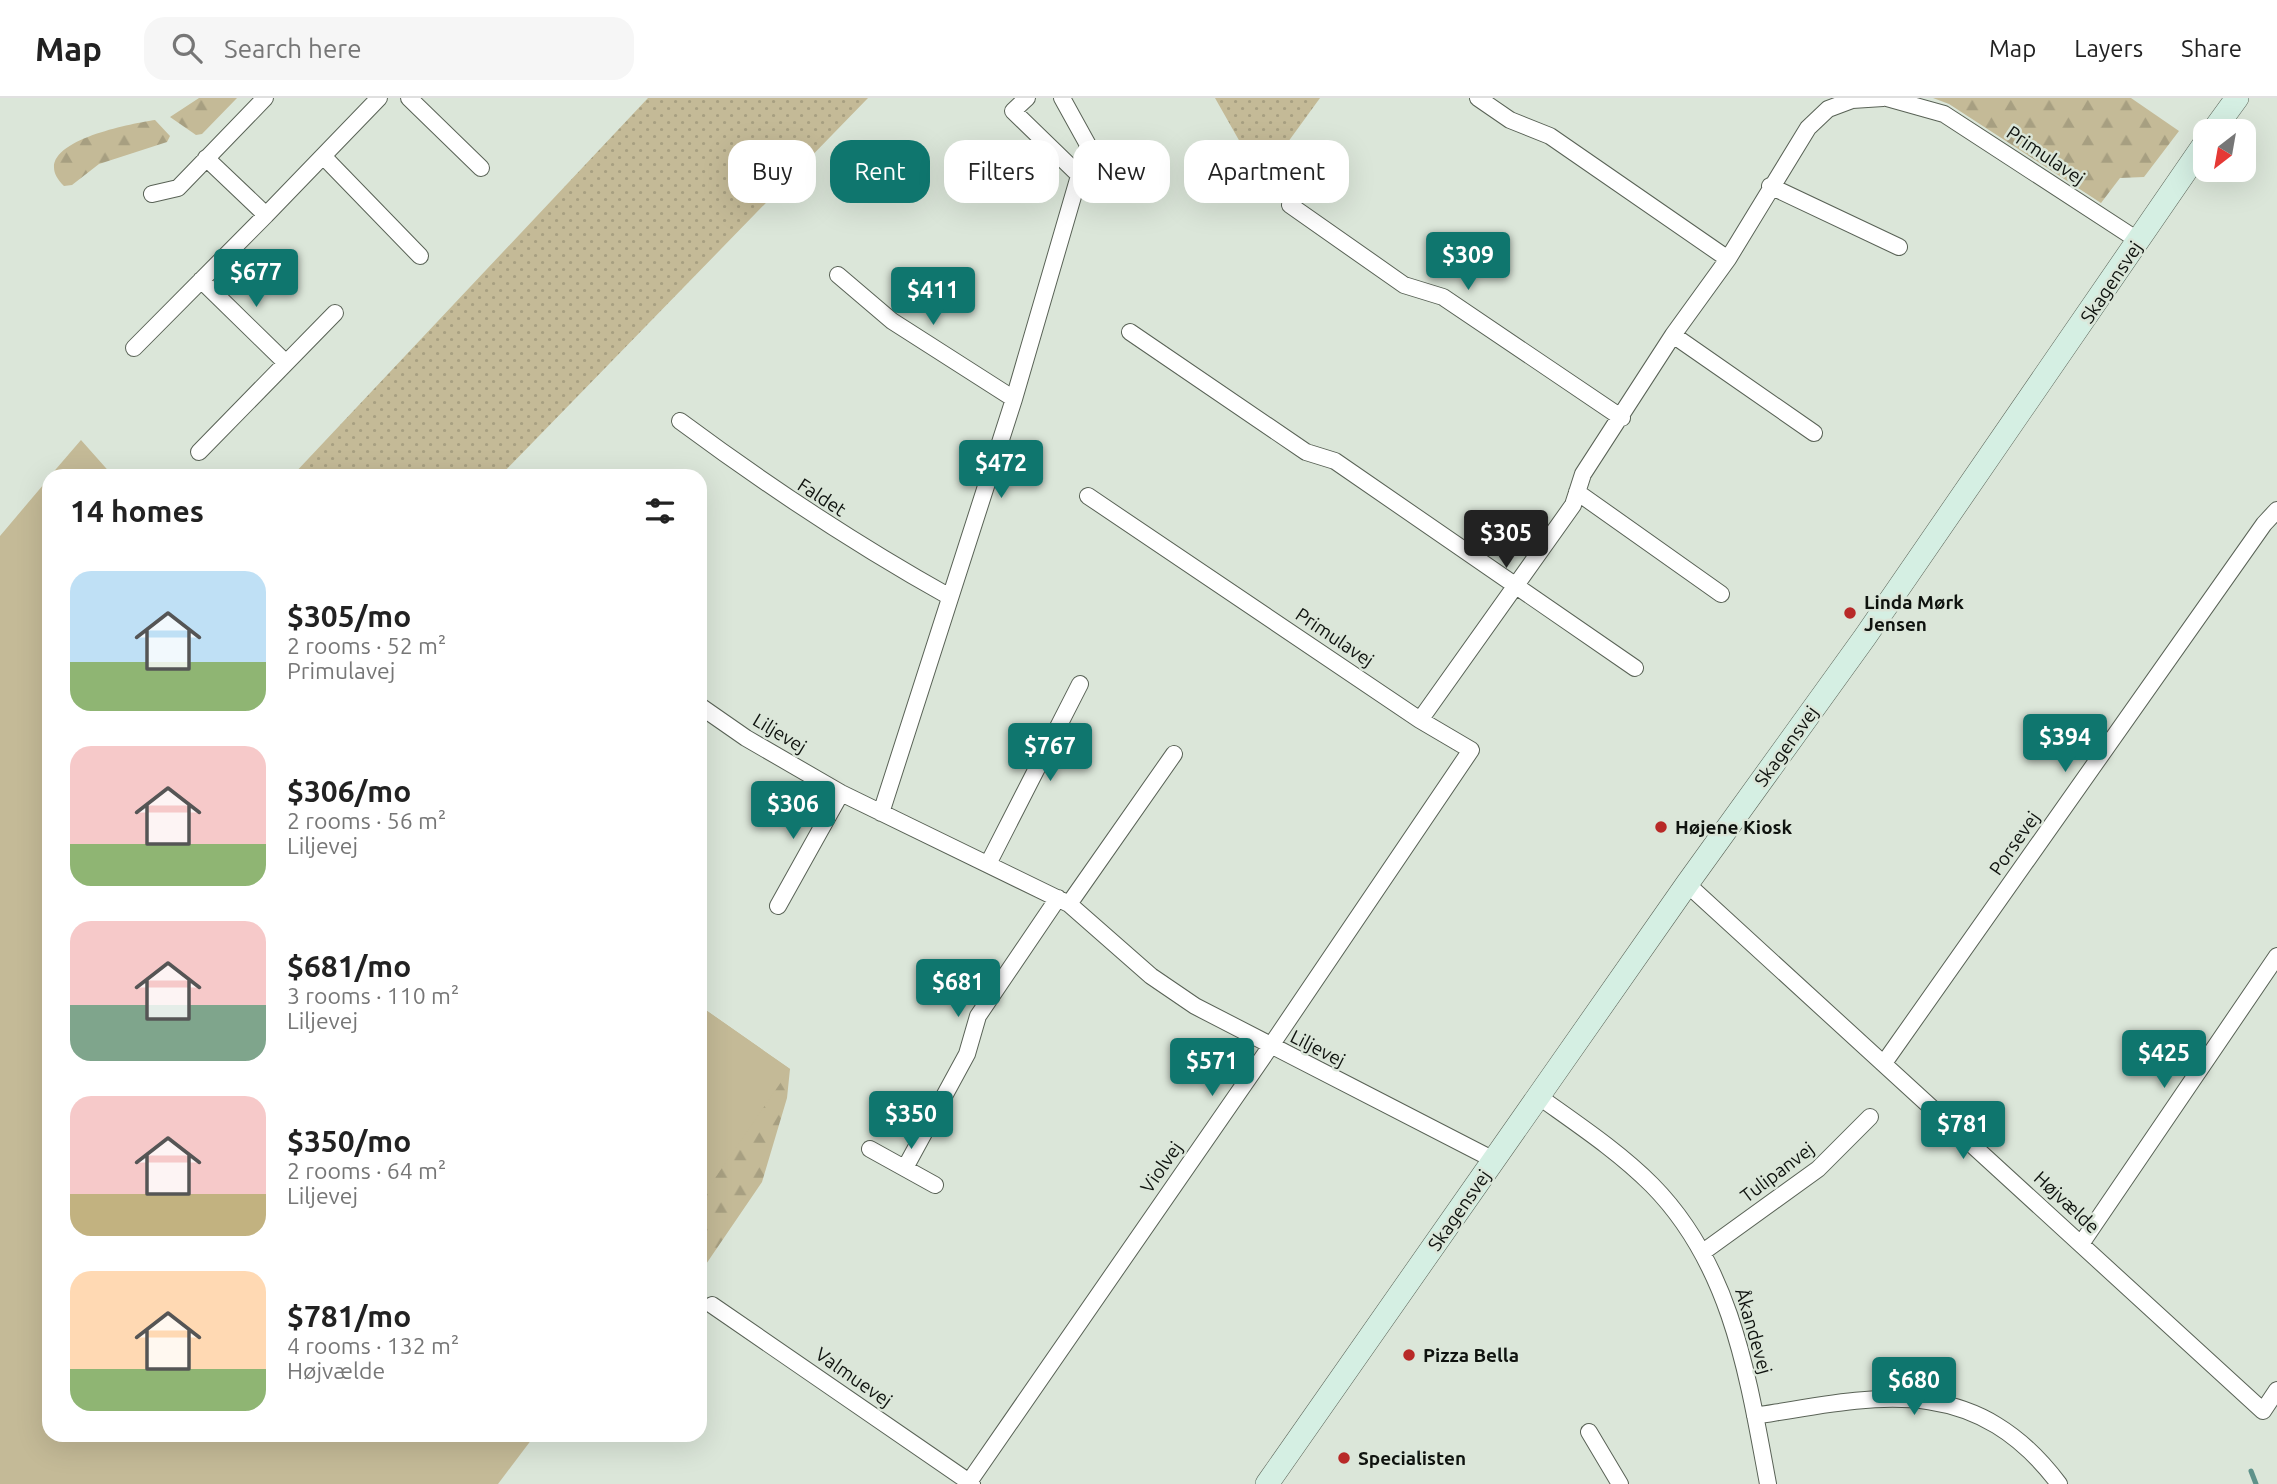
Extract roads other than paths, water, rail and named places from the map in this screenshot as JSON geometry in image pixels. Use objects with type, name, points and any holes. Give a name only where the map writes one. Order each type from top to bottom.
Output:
[{"type":"street","points":[[152,194],[178,188],[265,98]]},
{"type":"street","points":[[134,348],[379,98]]},
{"type":"street","points":[[409,98],[481,168]]},
{"type":"street","points":[[1027,98],[1013,111],[1073,169]]},
{"type":"street","points":[[1062,98],[1085,140]]},
{"type":"street","points":[[1478,98],[1510,120],[1550,136],[1728,259]]},
{"type":"street","name":"Primulavej","points":[[1088,496],[1420,720],[1573,505],[1583,474],[1622,418],[1673,335],[1728,259],[1770,186],[1808,128],[1828,109],[1852,100],[1885,98],[1944,114],[2139,241]]},
{"type":"street","points":[[2222,119],[2237,98]]},
{"type":"street","points":[[323,156],[420,256]]},
{"type":"street","points":[[206,158],[265,215]]},
{"type":"street","name":"Skagensvej","points":[[1267,1484],[1687,884],[1859,646],[2193,161]]},
{"type":"street","points":[[1770,186],[1899,247]]},
{"type":"street","points":[[881,813],[1014,399],[1073,196]]},
{"type":"street","points":[[1290,205],[1404,285],[1443,297],[1622,418]]},
{"type":"street","points":[[838,275],[892,321],[1014,399]]},
{"type":"street","points":[[201,281],[286,363]]},
{"type":"street","points":[[200,452],[335,313]]},
{"type":"street","points":[[1130,332],[1306,452],[1335,461],[1635,668]]},
{"type":"street","points":[[1673,335],[1814,433]]},
{"type":"street","name":"Faldet","points":[[680,421],[781,495],[859,545],[950,597]]},
{"type":"street","points":[[1577,492],[1721,594]]},
{"type":"street","name":"Porsevej","points":[[1884,1063],[2264,524],[2277,510]]},
{"type":"street","points":[[988,864],[1080,684]]},
{"type":"street","name":"Liljevej","points":[[707,711],[746,738],[841,793],[1064,901],[1151,976],[1195,1006],[1270,1047],[1494,1160]]},
{"type":"street","name":"Violvej","points":[[970,1483],[1471,750],[1420,720]]},
{"type":"street","points":[[905,1168],[967,1054],[978,1016],[1174,754]]},
{"type":"street","points":[[778,906],[841,793]]},
{"type":"street","name":"Højvælde","points":[[1687,884],[2263,1411],[2277,1390]]},
{"type":"street","points":[[2081,1244],[2277,956]]},
{"type":"street","name":"Åkandevej","points":[[1538,1096],[1622,1157],[1653,1186],[1680,1217],[1703,1252],[1734,1323],[1768,1484]]},
{"type":"street","name":"Tulipanvej","points":[[1703,1252],[1818,1170],[1870,1117]]},
{"type":"street","points":[[870,1149],[935,1185]]},
{"type":"street","name":"Valmuevej","points":[[712,1305],[970,1483]]},
{"type":"street","points":[[1755,1416],[1870,1397],[1905,1397],[1938,1403],[1994,1424],[2042,1462],[2059,1484]]},
{"type":"street","points":[[1589,1432],[1620,1484]]},
{"type":"waterway","points":[[2251,1471],[2256,1484]]},
{"type":"place","name":"Linda Mørk Jensen","points":[[1850,613]]},
{"type":"place","name":"Højene Kiosk","points":[[1661,827]]},
{"type":"place","name":"Pizza Bella","points":[[1409,1355]]},
{"type":"place","name":"Specialisten","points":[[1344,1458]]}]
